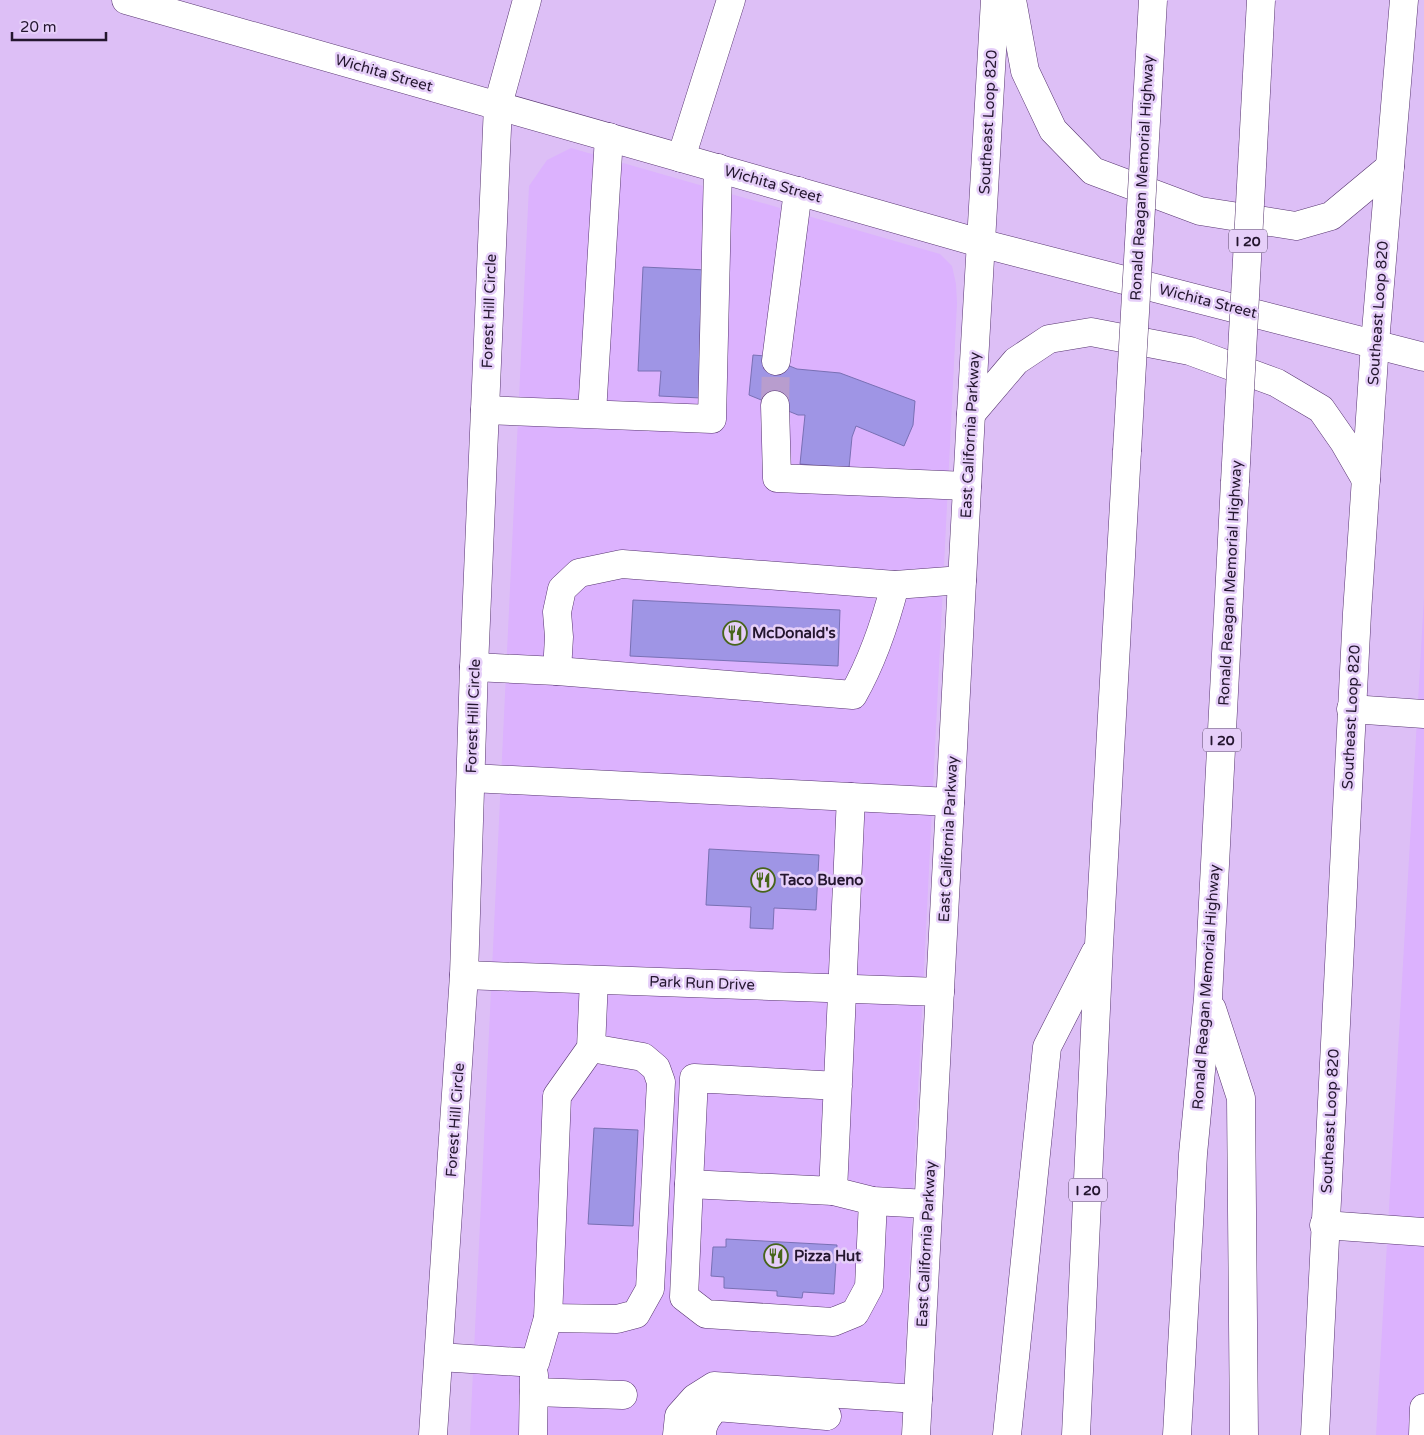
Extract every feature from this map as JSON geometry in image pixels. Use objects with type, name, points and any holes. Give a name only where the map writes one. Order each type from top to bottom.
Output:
[{"type":"main road","name":"Wichita Street","points":[[126,0],[980,243],[1424,357]]},
{"type":"main road","name":"Forest Hill Circle","points":[[433,1435],[464,975],[474,667],[498,105],[527,0]]},
{"type":"main road","points":[[681,158],[731,0]]},
{"type":"main road","name":"Southeast Loop 820","points":[[980,243],[995,0]]},
{"type":"main road","points":[[1012,0],[1025,71],[1053,130],[1093,172],[1200,211],[1296,226],[1331,216],[1390,167]]},
{"type":"main road","name":"Ronald Reagan Memorial Highway","points":[[1076,1435],[1099,945],[1126,452],[1154,0]]},
{"type":"main road","name":"Ronald Reagan Memorial Highway","points":[[1177,1435],[1193,1154],[1208,998],[1261,0]]},
{"type":"main road","name":"Southeast Loop 820","points":[[1315,1435],[1324,1225],[1366,480],[1375,343],[1404,0]]},
{"type":"main road","points":[[592,413],[609,137]]},
{"type":"main road","points":[[485,410],[712,419],[718,168]]},
{"type":"main road","points":[[776,361],[798,191]]},
{"type":"main road","name":"East California Parkway","points":[[916,1435],[980,243]]},
{"type":"main road","points":[[971,414],[1016,361],[1049,339],[1091,332],[1190,351],[1276,383],[1321,409],[1344,442],[1366,480]]},
{"type":"main road","points":[[775,406],[776,478],[967,486]]},
{"type":"main road","points":[[558,671],[558,612],[562,589],[579,573],[622,564],[895,586],[962,580]]},
{"type":"main road","points":[[474,667],[558,671],[853,695],[866,672],[886,620],[895,586]]},
{"type":"main road","points":[[1352,709],[1424,714]]},
{"type":"main road","points":[[471,778],[950,802]]},
{"type":"main road","points":[[833,1191],[851,797]]},
{"type":"main road","points":[[1007,1435],[1047,1047],[1099,945]]},
{"type":"main road","name":"Park Run Drive","points":[[464,975],[940,992]]},
{"type":"main road","points":[[533,1435],[535,1363],[548,1318],[558,1096],[592,1048],[594,980]]},
{"type":"main road","points":[[1208,998],[1241,1098],[1244,1435]]},
{"type":"main road","points":[[548,1318],[617,1320],[636,1314],[650,1289],[661,1082],[656,1068],[643,1057],[592,1048]]},
{"type":"main road","points":[[838,1086],[694,1078],[684,1297],[706,1314],[833,1322],[855,1313],[869,1287],[873,1201]]},
{"type":"main road","points":[[689,1184],[833,1191],[873,1201],[928,1204]]},
{"type":"main road","points":[[1324,1225],[1424,1232]]},
{"type":"main road","points":[[439,1356],[535,1363]]},
{"type":"main road","points":[[677,1435],[679,1416],[695,1398],[714,1386],[827,1415]]},
{"type":"main road","points":[[534,1392],[623,1396]]},
{"type":"main road","points":[[702,1435],[702,1426],[716,1407],[827,1415],[918,1399]]},
{"type":"main road","points":[[1423,1435],[1424,1408]]},
{"type":"shaded area","points":[[571,148],[940,254],[952,266],[956,284],[957,303],[901,1435],[470,1435],[529,186],[547,160]]},
{"type":"shaded area","points":[[1424,597],[1424,1435],[1376,1435]]},
{"type":"building","points":[[643,267],[707,270],[701,398],[659,396],[661,371],[638,371]]},
{"type":"building","points":[[753,355],[765,356],[797,369],[840,373],[915,401],[913,425],[904,446],[856,426],[852,437],[849,468],[800,464],[805,415],[798,415],[749,395]]},
{"type":"building","name":"McDonald's","points":[[633,600],[840,610],[838,666],[630,656]]},
{"type":"building","name":"Taco Bueno","points":[[709,849],[819,855],[816,910],[774,908],[773,929],[750,928],[751,907],[706,905]]},
{"type":"building","points":[[594,1128],[638,1130],[633,1226],[588,1224]]},
{"type":"building","points":[[726,1239],[837,1245],[834,1294],[803,1292],[802,1298],[777,1296],[777,1291],[724,1288],[724,1277],[711,1276],[713,1247],[726,1247]]},
{"type":"tunnel","points":[[775,405],[776,361]]},
{"type":"place","name":"McDonald's","points":[[735,633]]},
{"type":"place","name":"Taco Bueno","points":[[763,880]]},
{"type":"place","name":"Pizza Hut","points":[[776,1256]]}]
